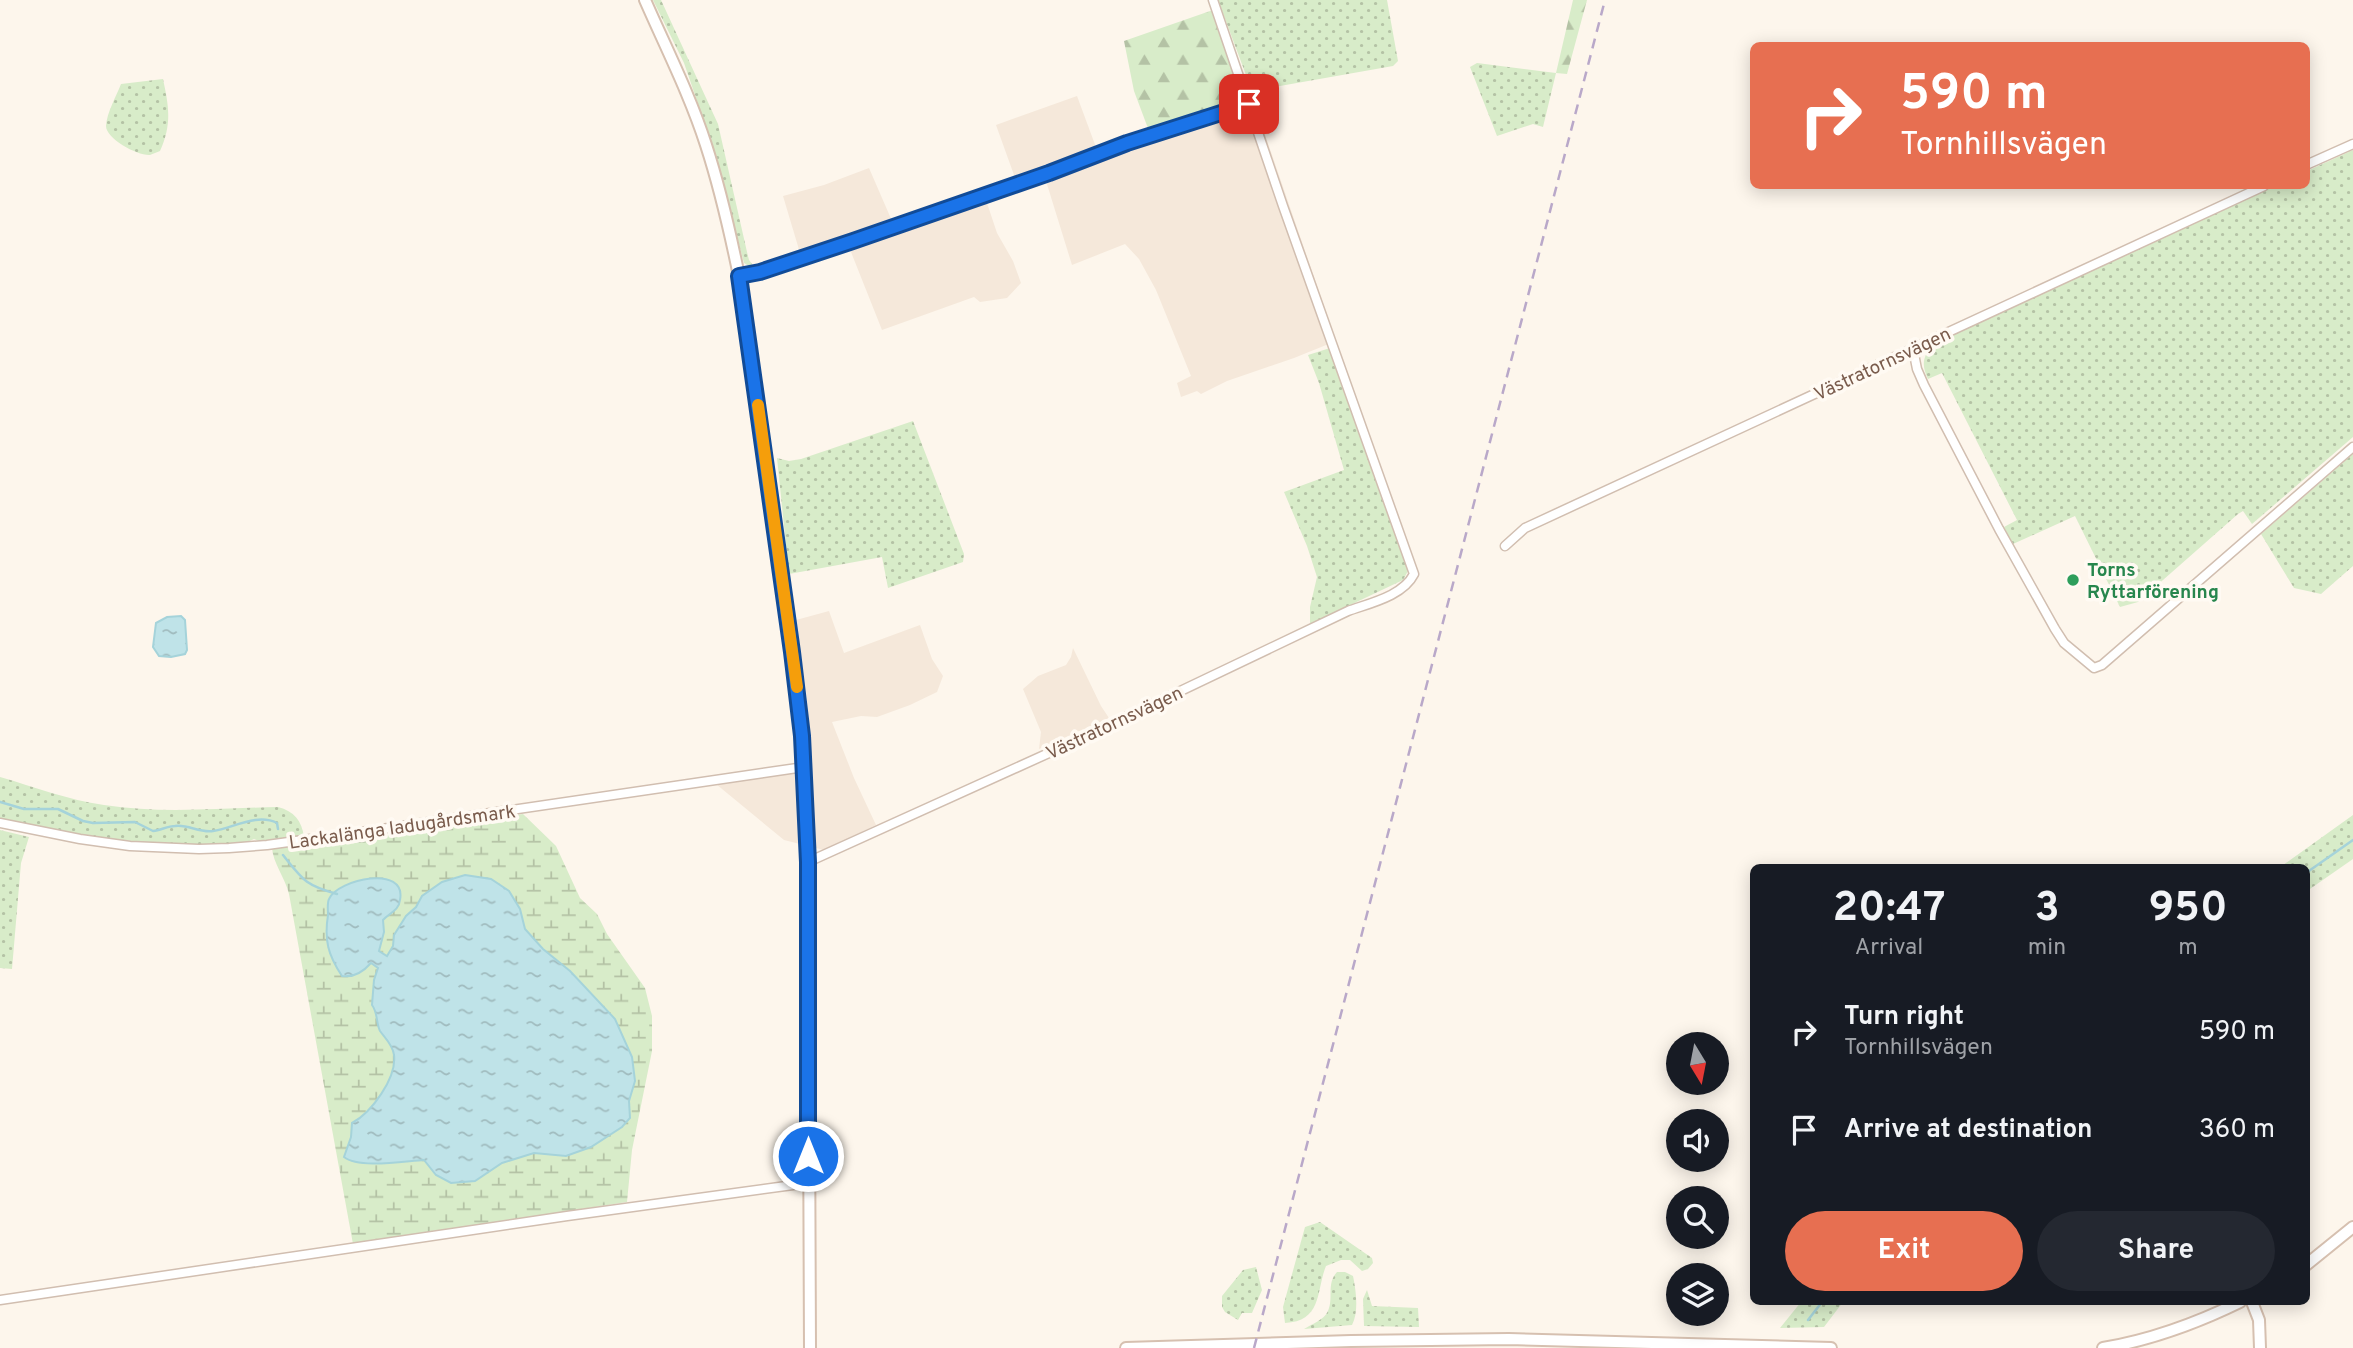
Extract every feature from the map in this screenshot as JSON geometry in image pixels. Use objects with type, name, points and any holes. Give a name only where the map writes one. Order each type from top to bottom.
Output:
[{"type":"main road","points":[[645,0],[706,143],[728,222],[739,276],[796,679],[804,767],[808,862],[810,1348]]},
{"type":"main road","points":[[2310,1262],[2353,1227]]},
{"type":"main road","points":[[2103,1348],[2184,1326],[2234,1305]]},
{"type":"main road","points":[[2253,1305],[2259,1320],[2260,1348]]},
{"type":"main road","points":[[1126,1348],[1509,1339],[1831,1348]]},
{"type":"street","points":[[739,276],[760,272],[853,241],[1127,143],[1249,104],[1213,0]]},
{"type":"street","name":"Västratornsvägen","points":[[808,862],[1082,738],[1348,611],[1389,596],[1410,581],[1415,574],[1249,104]]},
{"type":"street","points":[[2310,163],[2353,144]]},
{"type":"street","name":"Västratornsvägen","points":[[1505,546],[1525,528],[2258,189]]},
{"type":"street","points":[[1913,349],[1924,385],[2055,629],[2064,643],[2094,668],[2102,665],[2353,447]]},
{"type":"street","name":"Lackalänga ladugårdsmark","points":[[0,823],[130,846],[229,848],[382,830],[804,767]]},
{"type":"street","points":[[0,1300],[808,1183]]},
{"type":"shaded area","points":[[1077,96],[1097,150],[1237,103],[1242,99],[1261,113],[1260,120],[1336,341],[1227,381],[1201,394],[1197,391],[1181,397],[1177,383],[1191,376],[1156,290],[1139,259],[1125,244],[1072,265],[1046,181],[986,200],[997,233],[1013,261],[1021,283],[1007,298],[980,302],[974,297],[882,330],[849,247],[803,263],[783,196],[824,185],[869,168],[892,221],[1013,180],[1014,175],[996,125]]},
{"type":"shaded area","points":[[829,611],[844,653],[920,625],[932,659],[943,676],[937,692],[910,705],[877,717],[861,716],[832,722],[876,825],[824,850],[784,840],[716,784],[811,771],[807,699],[796,620]]},
{"type":"shaded area","points":[[1073,648],[1109,718],[1039,749],[1041,732],[1023,689],[1038,676],[1066,665]]},
{"type":"green space","points":[[653,0],[661,0],[718,124],[749,260],[755,268],[744,263],[715,153],[684,63]]},
{"type":"green space","points":[[1218,0],[1387,0],[1398,61],[1393,66],[1252,91]]},
{"type":"green space","points":[[1573,0],[1587,0],[1567,74],[1556,73]]},
{"type":"green space","points":[[1213,10],[1242,99],[1223,108],[1149,131],[1134,91],[1124,41]]},
{"type":"green space","points":[[1477,63],[1556,73],[1543,127],[1533,124],[1497,136],[1470,67]]},
{"type":"green space","points":[[163,79],[168,115],[164,141],[160,151],[150,155],[138,153],[124,146],[107,131],[110,110],[121,84]]},
{"type":"green space","points":[[2353,150],[2353,437],[2252,524],[2243,511],[2238,514],[2138,602],[2120,607],[2075,516],[2013,544],[2004,527],[2017,520],[1942,373],[1928,379],[1924,361],[1932,344],[2268,189],[2310,189],[2310,170]]},
{"type":"green space","points":[[1330,348],[1408,571],[1403,580],[1310,624],[1310,607],[1317,577],[1284,492],[1344,470],[1319,383],[1308,355]]},
{"type":"green space","points":[[913,421],[964,554],[963,562],[888,588],[882,557],[789,574],[777,458],[789,461],[801,459]]},
{"type":"green space","points":[[2353,454],[2353,566],[2321,594],[2294,588],[2261,534]]},
{"type":"green space","points":[[0,777],[77,800],[126,808],[191,810],[278,807],[289,811],[296,818],[304,837],[259,841],[254,839],[222,846],[165,844],[94,836],[0,820]]},
{"type":"green space","points":[[523,814],[556,846],[580,898],[597,914],[607,934],[645,988],[652,1016],[652,1051],[632,1150],[627,1202],[353,1244],[289,894],[272,847],[394,834]]},
{"type":"green space","points":[[2353,815],[2353,859],[2310,889],[2310,864],[2285,864]]},
{"type":"green space","points":[[0,830],[29,837],[21,863],[12,969],[0,968]]},
{"type":"green space","points":[[1320,1222],[1372,1258],[1373,1263],[1362,1271],[1350,1260],[1341,1260],[1326,1266],[1312,1310],[1306,1317],[1285,1323],[1283,1307],[1305,1227]]},
{"type":"green space","points":[[1256,1267],[1262,1290],[1252,1313],[1242,1313],[1238,1320],[1225,1312],[1222,1296],[1243,1270]]},
{"type":"green space","points":[[1337,1272],[1353,1276],[1356,1307],[1352,1325],[1304,1329],[1321,1319],[1328,1311],[1332,1281]]},
{"type":"green space","points":[[1367,1290],[1372,1306],[1418,1308],[1419,1327],[1364,1326],[1363,1299]]},
{"type":"green space","points":[[1799,1305],[1841,1305],[1824,1327],[1780,1328]]},
{"type":"water","points":[[181,616],[185,620],[185,654],[159,656],[153,647],[156,623],[167,617]]},
{"type":"water","points":[[465,875],[491,879],[509,891],[520,909],[525,929],[543,949],[570,971],[615,1019],[632,1057],[635,1081],[629,1101],[630,1118],[622,1127],[591,1147],[566,1156],[534,1153],[502,1163],[475,1181],[451,1183],[436,1175],[424,1160],[360,1163],[344,1157],[351,1137],[352,1123],[367,1111],[381,1094],[391,1074],[394,1055],[380,1031],[372,1005],[378,968],[371,963],[358,974],[342,976],[328,947],[328,901],[335,892],[357,881],[371,878],[393,882],[399,889],[400,900],[396,909],[383,920],[384,932],[379,951],[387,956],[393,946],[394,935],[422,896],[442,882]]},
{"type":"waterway","points":[[0,802],[24,809],[58,809],[93,823],[135,822],[153,831],[180,826],[213,831],[261,820],[277,823],[278,829]]},
{"type":"waterway","points":[[2310,870],[2353,840]]},
{"type":"waterway","points":[[283,855],[306,880],[318,888],[337,894]]},
{"type":"waterway","points":[[1808,1320],[1820,1305]]},
{"type":"railway","points":[[1254,1348],[1605,0]]},
{"type":"slow traffic","points":[[758,405],[797,687]]},
{"type":"place","name":"Torns Ryttarförening","points":[[2073,580]]},
{"type":"route","points":[[808,1156],[808,862],[802,736],[739,276],[760,272],[853,241],[1127,143],[1249,104]]}]
